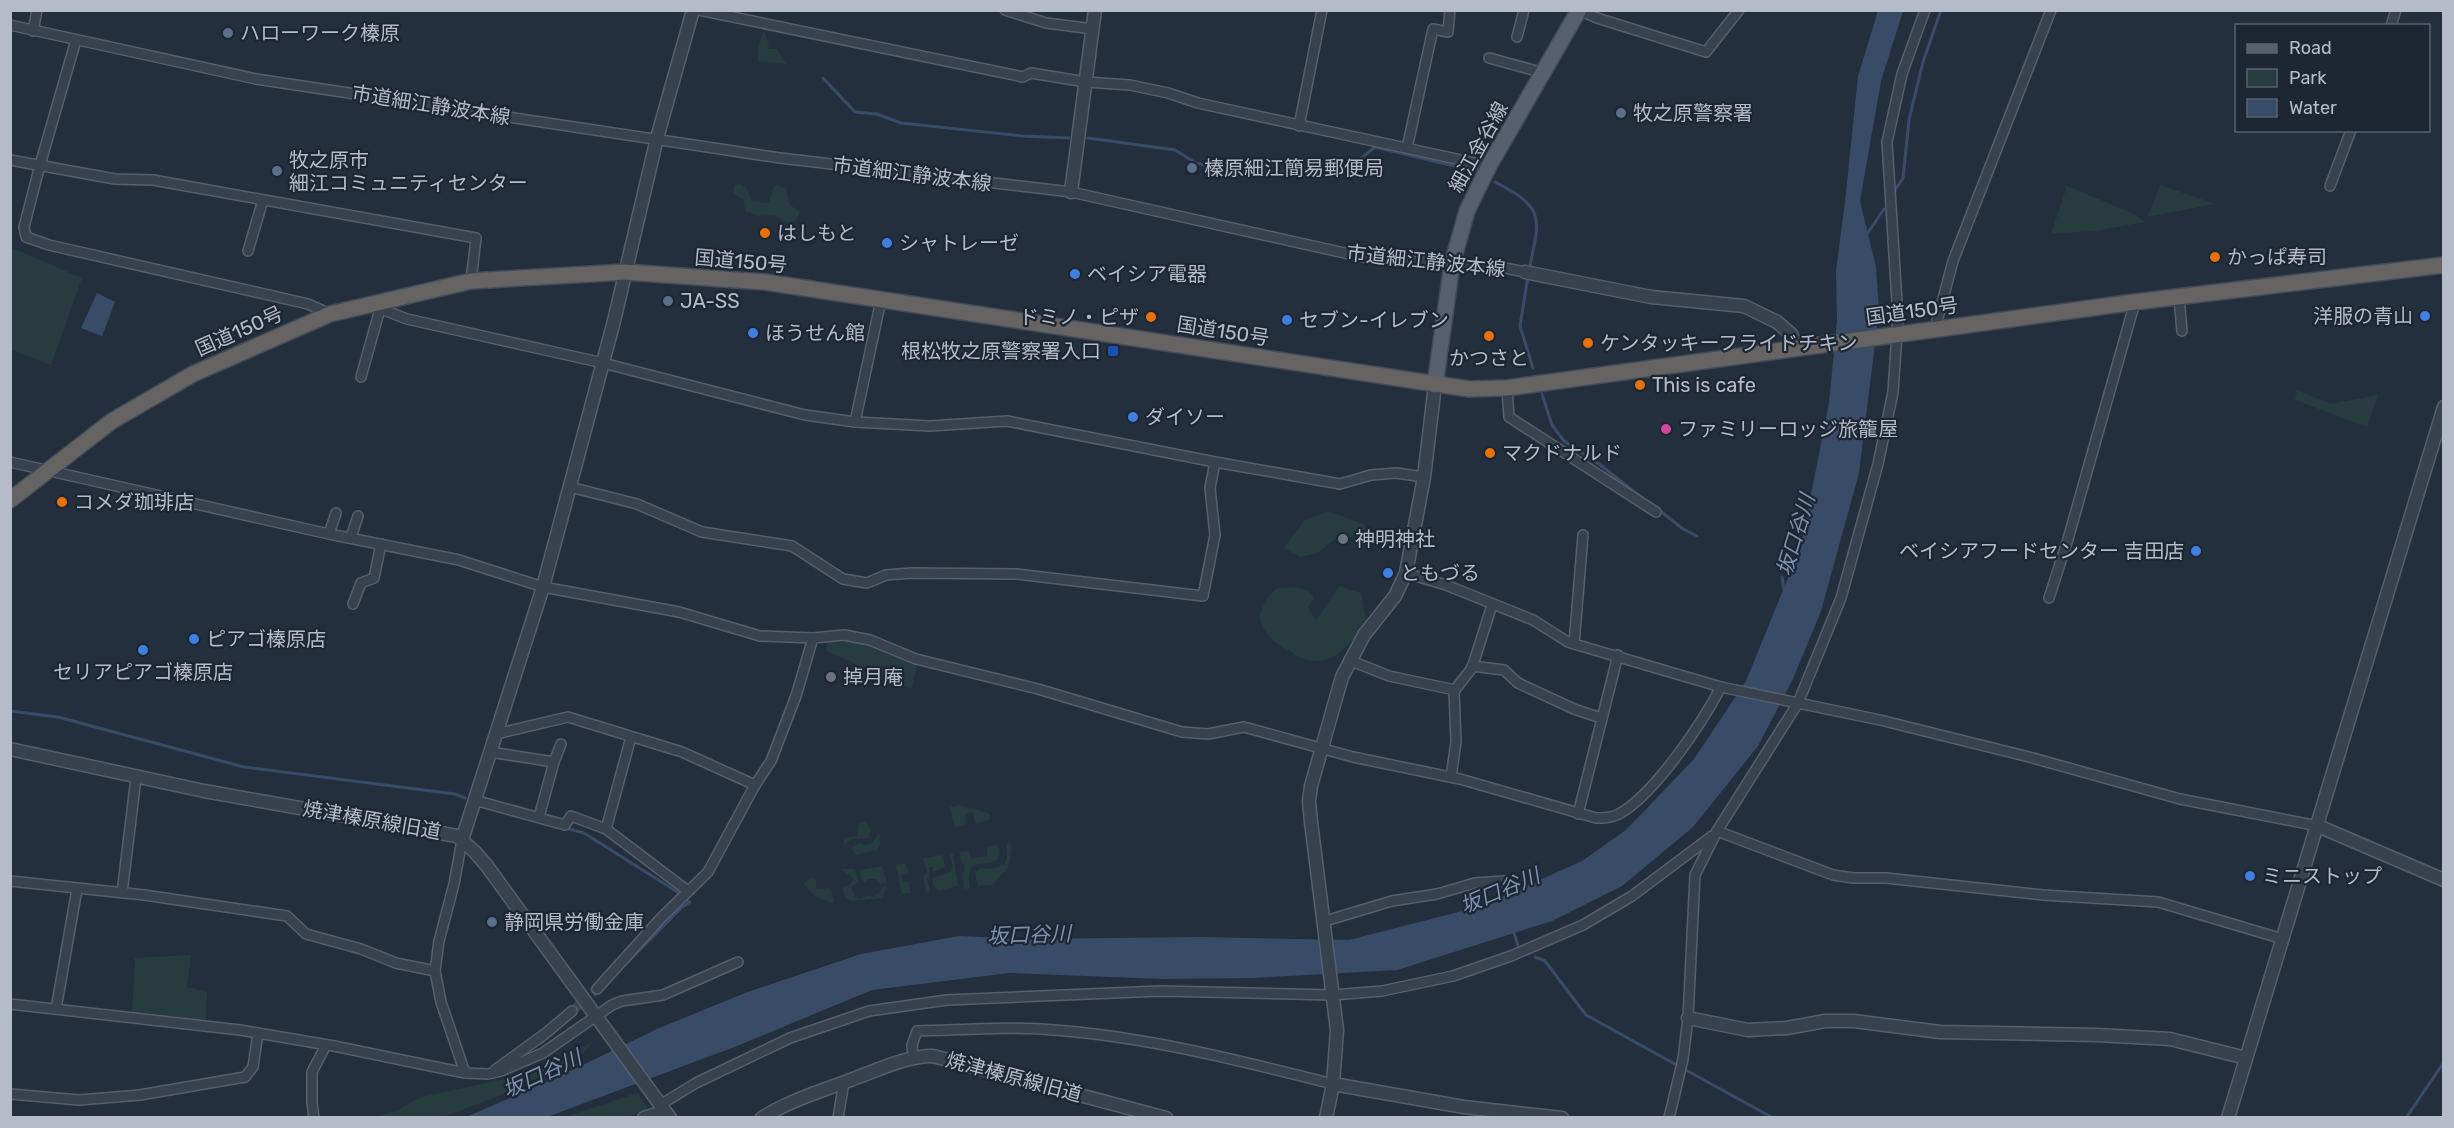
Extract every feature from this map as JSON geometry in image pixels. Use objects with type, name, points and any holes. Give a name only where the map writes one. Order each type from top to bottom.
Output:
[{"type":"highway","name":"国道150号","points":[[10,500],[112,421],[193,374],[330,314],[374,307],[471,281],[625,272],[765,282],[1469,389],[1507,388],[2135,302],[2444,265]]},
{"type":"main road","name":"細江金谷線","points":[[1435,385],[1452,264],[1467,211],[1489,166],[1579,10]]},
{"type":"street","points":[[33,31],[37,10]]},
{"type":"street","points":[[465,1073],[441,1002],[435,971],[439,941],[454,884],[462,840],[543,587],[603,363],[657,138],[693,10]]},
{"type":"street","points":[[699,10],[1023,77],[1031,73],[1168,93],[1198,103],[1299,126],[1489,166]]},
{"type":"street","points":[[1005,10],[1046,23],[1093,29]]},
{"type":"street","points":[[1071,192],[1095,10]]},
{"type":"street","points":[[1299,126],[1322,10]]},
{"type":"street","points":[[1407,147],[1433,29],[1448,32],[1450,10]]},
{"type":"street","points":[[1517,37],[1524,10]]},
{"type":"street","points":[[1579,10],[1597,18],[1706,52],[1739,10]]},
{"type":"street","points":[[1670,1118],[1683,1059],[1688,1018],[1695,875],[1718,831],[1795,703],[1841,598],[1863,524],[1893,392],[1895,334],[1898,318],[1887,142],[1902,74],[1925,10]]},
{"type":"street","points":[[1935,329],[1953,261],[2051,10]]},
{"type":"street","name":"市道細江静波本線","points":[[10,25],[256,79],[657,138],[780,159],[1071,192],[1367,258],[1505,268],[1651,297],[1744,306],[1777,322],[1791,334],[1797,347]]},
{"type":"street","points":[[76,40],[24,227],[26,237],[49,245],[308,303],[330,314]]},
{"type":"street","points":[[1489,58],[1544,73]]},
{"type":"street","points":[[2330,186],[2350,132]]},
{"type":"street","points":[[10,160],[115,179],[153,180],[476,238],[471,281]]},
{"type":"street","points":[[248,251],[264,200]]},
{"type":"street","points":[[2180,297],[2182,331]]},
{"type":"street","points":[[855,422],[881,300]]},
{"type":"street","points":[[2049,598],[2135,302]]},
{"type":"street","points":[[361,377],[374,307],[407,319],[603,363],[803,415],[855,422],[930,426],[1007,421],[1340,484],[1371,475],[1396,473],[1424,477]]},
{"type":"street","points":[[1326,1118],[1333,1083],[1337,1030],[1309,801],[1311,786],[1349,660],[1364,635],[1395,596],[1406,573],[1424,477],[1435,385]]},
{"type":"street","points":[[1507,388],[1509,417],[1656,512]]},
{"type":"street","points":[[2228,1118],[2440,432],[2444,407]]},
{"type":"street","points":[[10,462],[329,534],[459,560],[543,587],[679,612],[760,636],[813,638],[844,635],[870,640],[916,659],[1038,689],[1182,732],[1208,734],[1244,726],[1322,749],[1399,768],[1451,777],[1578,814],[1606,818],[1621,813],[1642,795],[1677,755],[1707,715],[1721,687]]},
{"type":"street","points":[[570,487],[637,504],[702,532],[792,546],[843,579],[867,584],[886,575],[911,573],[1016,574],[1203,596],[1215,535],[1210,488],[1215,462]]},
{"type":"street","points":[[329,534],[336,513]]},
{"type":"street","points":[[351,537],[358,516]]},
{"type":"street","points":[[1574,644],[1583,535]]},
{"type":"street","points":[[353,604],[361,583],[374,578],[381,544]]},
{"type":"street","points":[[1406,573],[1446,585],[1533,620],[1574,644],[1721,687],[1880,720],[2211,806],[2318,826],[2444,880]]},
{"type":"street","points":[[1451,777],[1456,742],[1455,690],[1472,666],[1492,605]]},
{"type":"street","points":[[597,989],[661,918],[708,872],[755,785],[771,761],[796,696],[813,638]]},
{"type":"street","points":[[1578,814],[1618,656]]},
{"type":"street","points":[[1349,660],[1389,676],[1455,690]]},
{"type":"street","points":[[1472,666],[1504,670],[1518,683],[1574,709],[1601,718]]},
{"type":"street","points":[[496,734],[568,717],[682,752],[755,785]]},
{"type":"street","points":[[606,829],[631,736]]},
{"type":"street","points":[[539,818],[561,744]]},
{"type":"street","name":"焼津榛原線旧道","points":[[10,749],[136,778],[451,834],[462,840],[487,866],[662,1108]]},
{"type":"street","points":[[490,752],[554,762]]},
{"type":"street","points":[[122,892],[136,778]]},
{"type":"street","points":[[474,800],[565,825],[571,816],[606,829],[688,891]]},
{"type":"street","points":[[1718,831],[1833,875],[1853,878],[1886,878],[2043,895],[2158,902],[2283,939]]},
{"type":"street","points":[[644,1118],[696,1083],[790,1038],[868,1011],[947,1000],[1161,991],[1333,995],[1382,991],[1453,976],[1511,956],[1583,925],[1632,896],[1718,831]]},
{"type":"street","points":[[10,881],[122,892],[286,916],[306,934],[361,949],[396,963],[435,971]]},
{"type":"street","points":[[1325,923],[1392,901],[1437,894],[1475,883],[1504,881]]},
{"type":"street","points":[[56,1009],[77,889]]},
{"type":"street","points":[[10,1004],[258,1033],[465,1073],[488,1074],[543,1053],[595,1016],[622,1001],[663,995],[738,962]]},
{"type":"street","points":[[488,1074],[546,1033],[572,1011]]},
{"type":"street","points":[[1688,1018],[1748,1030],[1787,1028],[1825,1021],[1854,1021],[1940,1032],[2170,1039],[2246,1058]]},
{"type":"street","points":[[913,1058],[912,1045],[916,1031],[1052,1029],[1104,1035],[1201,1053],[1333,1083],[1464,1107],[1562,1118]]},
{"type":"street","points":[[10,1094],[89,1099],[140,1095],[245,1077],[253,1067],[258,1033]]},
{"type":"street","points":[[314,1118],[312,1072],[326,1045]]},
{"type":"street","name":"焼津榛原線旧道","points":[[762,1118],[790,1102],[844,1082],[913,1058],[933,1056],[1166,1118]]},
{"type":"street","points":[[838,1118],[844,1082]]},
{"type":"green space","points":[[764,30],[769,46],[767,49],[777,49],[786,64],[758,61],[758,47]]},
{"type":"green space","points":[[741,184],[748,190],[751,201],[769,203],[774,185],[786,188],[790,205],[800,212],[796,221],[787,223],[774,215],[760,216],[745,211],[744,200],[734,194],[734,185]]},
{"type":"green space","points":[[2161,185],[2215,204],[2147,217]]},
{"type":"green space","points":[[2067,186],[2134,214],[2145,222],[2094,231],[2051,234]]},
{"type":"green space","points":[[10,247],[82,278],[51,365],[11,350]]},
{"type":"green space","points":[[2297,390],[2330,404],[2378,395],[2367,427],[2295,400]]},
{"type":"green space","points":[[1328,511],[1364,524],[1372,533],[1373,540],[1351,537],[1334,540],[1317,553],[1300,557],[1284,548],[1305,520]]},
{"type":"green space","points":[[1339,586],[1361,593],[1366,620],[1349,644],[1333,657],[1314,661],[1302,658],[1277,644],[1266,633],[1259,616],[1266,599],[1277,588],[1298,588],[1308,591],[1314,599],[1308,607],[1316,621]]},
{"type":"green space","points":[[829,641],[866,642],[918,664],[911,689],[825,650]]},
{"type":"green space","points":[[960,805],[988,813],[989,820],[976,823],[972,813],[966,814],[965,825],[955,828],[950,807]]},
{"type":"green space","points":[[866,821],[871,832],[868,838],[853,839],[844,845],[844,838],[857,836],[859,823]]},
{"type":"green space","points":[[877,835],[880,835],[880,844],[877,850],[855,855],[852,847],[860,843],[866,845],[873,843]]},
{"type":"green space","points":[[1010,843],[1012,846],[1008,868],[992,885],[978,886],[975,872],[981,868],[991,869],[1004,865],[1007,858],[1007,844]]},
{"type":"green space","points":[[997,845],[1000,850],[998,859],[972,867],[969,878],[970,888],[964,889],[962,872],[965,871],[964,864],[961,863],[960,852],[969,851],[971,859],[987,856],[987,847]]},
{"type":"green space","points":[[953,854],[958,886],[939,891],[933,886],[933,878],[950,872],[952,867],[950,855]]},
{"type":"green space","points":[[943,855],[945,867],[932,872],[933,867],[929,868],[930,875],[927,879],[930,892],[926,892],[923,877],[927,872],[923,858]]},
{"type":"green space","points":[[906,863],[908,872],[901,875],[903,882],[909,882],[911,893],[902,894],[896,865]]},
{"type":"green space","points":[[882,866],[887,883],[881,884],[876,879],[868,879],[865,882],[861,880],[860,870]]},
{"type":"green space","points":[[841,869],[855,869],[858,882],[851,887],[855,897],[859,899],[869,895],[872,897],[879,893],[882,887],[887,886],[883,898],[851,901],[847,899],[843,894],[843,887],[850,885],[854,879]]},
{"type":"green space","points":[[811,877],[815,878],[817,889],[831,888],[834,903],[820,899],[810,891],[804,883]]},
{"type":"green space","points":[[191,955],[187,987],[207,992],[206,1021],[132,1014],[135,958]]},
{"type":"green space","points":[[594,1041],[577,1061],[491,1099],[443,1117],[376,1117],[398,1110],[421,1097],[529,1074]]},
{"type":"green space","points":[[637,1093],[649,1110],[627,1117],[562,1118]]},
{"type":"water","points":[[1878,11],[1903,11],[1881,81],[1860,201],[1876,267],[1879,311],[1859,473],[1821,611],[1793,679],[1758,746],[1693,827],[1622,886],[1552,921],[1397,970],[1253,978],[1163,979],[1009,973],[872,990],[737,1046],[547,1117],[464,1118],[558,1077],[657,1029],[745,993],[861,954],[959,936],[1024,939],[1201,937],[1349,940],[1482,906],[1582,861],[1626,830],[1694,759],[1746,681],[1801,546],[1829,403],[1837,321],[1836,271],[1858,76]]},
{"type":"water","points":[[97,293],[115,302],[102,336],[81,328]]},
{"type":"waterway","points":[[1893,193],[1903,178],[1909,120],[1923,62],[1941,10]]},
{"type":"waterway","points":[[823,78],[855,112],[877,114],[901,123],[1022,136],[1069,138]]},
{"type":"waterway","points":[[1088,138],[1175,150],[1196,163],[1225,170],[1275,173],[1354,164],[1375,147],[1471,170]]},
{"type":"waterway","points":[[1495,182],[1523,199],[1535,216],[1536,238],[1529,270]]},
{"type":"waterway","points":[[1865,237],[1884,209]]},
{"type":"waterway","points":[[1528,276],[1520,326],[1533,368]]},
{"type":"waterway","points":[[1542,394],[1552,425],[1564,441],[1599,464],[1646,501]]},
{"type":"waterway","points":[[1659,510],[1683,529],[1697,536]]},
{"type":"waterway","name":"坂口谷川","points":[[1782,577],[1784,590]]},
{"type":"waterway","points":[[10,711],[58,717],[244,767],[455,794],[465,798]]},
{"type":"waterway","points":[[565,828],[584,833],[679,893]]},
{"type":"waterway","points":[[628,962],[681,908],[690,902],[686,900]]},
{"type":"waterway","points":[[1512,932],[1519,949]]},
{"type":"waterway","points":[[1535,957],[1545,961],[1586,1015],[1773,1118]]},
{"type":"waterway","points":[[574,1014],[584,1004]]},
{"type":"waterway","points":[[541,1043],[567,1021]]},
{"type":"waterway","points":[[2406,1118],[2444,1062]]},
{"type":"waterway","name":"坂口谷川","points":[[524,1092],[547,1074]]},
{"type":"tunnel","points":[[572,1011],[597,989]]},
{"type":"place","name":"ハローワーク榛原","points":[[228,33]]},
{"type":"place","name":"牧之原警察署","points":[[1621,113]]},
{"type":"place","name":"榛原細江簡易郵便局","points":[[1192,168]]},
{"type":"place","name":"牧之原市 細江コミュニティセンター","points":[[277,171]]},
{"type":"place","name":"はしもと","points":[[765,233]]},
{"type":"place","name":"シャトレーゼ","points":[[887,243]]},
{"type":"place","name":"かっぱ寿司","points":[[2215,257]]},
{"type":"place","name":"ベイシア電器","points":[[1075,274]]},
{"type":"place","name":"JA-SS","points":[[668,301]]},
{"type":"place","name":"洋服の青山","points":[[2425,316]]},
{"type":"place","name":"ドミノ・ピザ","points":[[1151,317]]},
{"type":"place","name":"セブン-イレブン","points":[[1287,320]]},
{"type":"place","name":"ほうせん館","points":[[753,333]]},
{"type":"place","name":"かつさと","points":[[1489,336]]},
{"type":"place","name":"ケンタッキーフライドチキン","points":[[1588,343]]},
{"type":"place","name":"根松牧之原警察署入口","points":[[1113,351]]},
{"type":"place","name":"This is cafe","points":[[1640,385]]},
{"type":"place","name":"ダイソー","points":[[1133,417]]},
{"type":"place","name":"ファミリーロッジ旅籠屋","points":[[1666,429]]},
{"type":"place","name":"マクドナルド","points":[[1490,453]]},
{"type":"place","name":"コメダ珈琲店","points":[[62,502]]},
{"type":"place","name":"神明神社","points":[[1343,539]]},
{"type":"place","name":"ベイシアフードセンター 吉田店","points":[[2196,551]]},
{"type":"place","name":"ともづる","points":[[1388,573]]},
{"type":"place","name":"ピアゴ榛原店","points":[[194,639]]},
{"type":"place","name":"セリアピアゴ榛原店","points":[[143,650]]},
{"type":"place","name":"掉月庵","points":[[831,677]]},
{"type":"place","name":"ミニストップ","points":[[2250,876]]},
{"type":"place","name":"静岡県労働金庫","points":[[492,922]]}]
